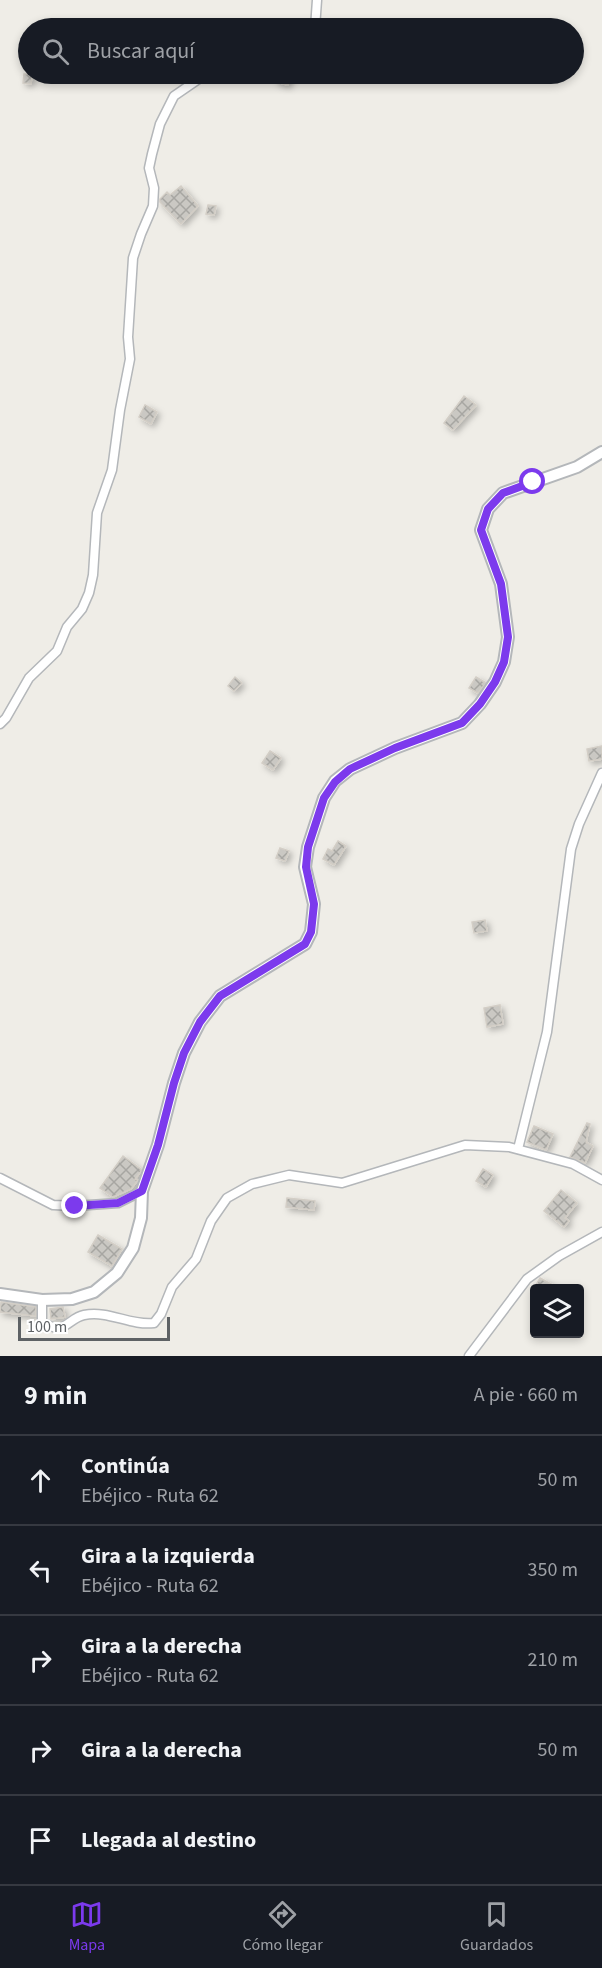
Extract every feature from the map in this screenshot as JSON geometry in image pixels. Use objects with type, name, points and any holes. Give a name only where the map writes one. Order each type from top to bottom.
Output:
[{"type":"street","points":[[316,18],[317,0]]},
{"type":"street","points":[[0,724],[6,718],[29,678],[57,651],[67,627],[82,609],[89,593],[93,575],[96,513],[112,470],[130,359],[128,337],[133,258],[153,207],[154,188],[149,168],[160,124],[174,96],[191,84]]},
{"type":"street","points":[[0,1294],[42,1300],[72,1299],[94,1292],[117,1273],[134,1248],[141,1218],[142,1191],[158,1145],[184,1053],[200,1022],[220,996],[305,944],[311,932],[314,904],[306,867],[308,847],[324,798],[335,782],[350,769],[395,748],[462,723],[480,704],[495,682],[504,662],[508,637],[501,584],[481,530],[488,509],[503,493],[577,467],[602,452]]},
{"type":"street","points":[[518,1149],[547,1032],[571,849],[579,824],[602,773]]},
{"type":"street","points":[[42,1300],[42,1321],[52,1327],[66,1327],[82,1315],[107,1314],[141,1324],[154,1323],[161,1314],[172,1287],[195,1259],[211,1221],[227,1198],[252,1184],[289,1176],[342,1183],[465,1145],[518,1149],[573,1164],[602,1180]]},
{"type":"street","points":[[0,1178],[53,1205],[118,1203],[142,1191]]},
{"type":"street","points":[[469,1356],[527,1279],[559,1256],[602,1233]]},
{"type":"building","points":[[181,186],[198,206],[181,224],[160,202],[160,199],[167,192],[170,195]]},
{"type":"building","points":[[208,205],[216,206],[214,215],[206,214]]},
{"type":"building","points":[[464,396],[476,405],[453,430],[444,423]]},
{"type":"building","points":[[145,405],[157,412],[151,424],[139,417]]},
{"type":"building","points":[[235,677],[242,683],[234,691],[228,686]]},
{"type":"building","points":[[476,677],[486,683],[478,693],[469,688]]},
{"type":"building","points":[[602,746],[602,759],[589,761],[587,749]]},
{"type":"building","points":[[270,751],[281,758],[273,770],[262,763]]},
{"type":"building","points":[[338,841],[346,846],[334,865],[323,859],[328,849],[332,851]]},
{"type":"building","points":[[280,848],[289,851],[285,861],[276,858]]},
{"type":"building","points":[[485,920],[487,931],[474,933],[472,922]]},
{"type":"building","points":[[500,1005],[503,1024],[487,1027],[484,1008]]},
{"type":"building","points":[[587,1123],[590,1124],[586,1142],[593,1146],[585,1163],[570,1157]]},
{"type":"building","points":[[534,1126],[553,1134],[546,1150],[527,1142]]},
{"type":"building","points":[[123,1156],[142,1170],[131,1189],[113,1197],[100,1188]]},
{"type":"building","points":[[483,1169],[493,1175],[486,1187],[476,1181]]},
{"type":"building","points":[[561,1190],[577,1203],[565,1218],[569,1221],[564,1227],[544,1211]]},
{"type":"building","points":[[287,1198],[315,1201],[314,1210],[286,1207]]},
{"type":"building","points":[[98,1235],[122,1249],[112,1266],[88,1252]]},
{"type":"building","points":[[540,1278],[551,1284],[537,1284]]},
{"type":"building","points":[[1,1302],[36,1307],[36,1316],[0,1312]]},
{"type":"building","points":[[63,1307],[65,1317],[51,1319],[50,1309]]},
{"type":"route","points":[[75,1206],[118,1203],[142,1191],[158,1145],[184,1053],[200,1022],[220,996],[305,944],[311,932],[314,904],[306,867],[308,847],[324,798],[335,782],[350,769],[395,748],[462,723],[480,704],[495,682],[504,662],[508,637],[501,584],[481,530],[488,509],[503,493],[533,482]]}]
